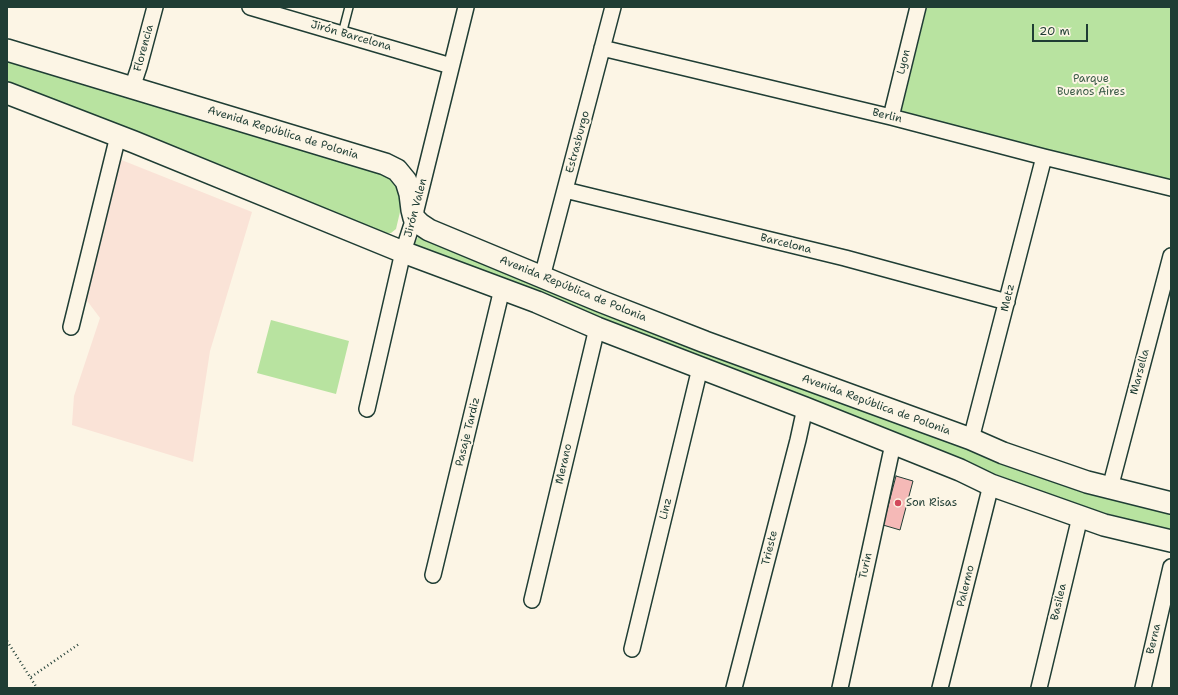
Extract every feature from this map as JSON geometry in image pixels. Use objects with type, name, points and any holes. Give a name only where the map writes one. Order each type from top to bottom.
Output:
[{"type":"main road","name":"Avenida República de Polonia","points":[[7,50],[385,164],[397,170],[406,181],[414,218],[429,230],[600,301],[705,342],[1080,480],[1171,504]]},
{"type":"main road","points":[[7,93],[118,136],[403,252],[537,302],[597,328],[805,408],[960,470],[992,485],[1104,525],[1171,541]]},
{"type":"street","name":"Florencia","points":[[132,88],[155,7]]},
{"type":"street","name":"Jirón Barcelona","points":[[250,7],[451,66]]},
{"type":"street","name":"Jirón Valen","points":[[367,409],[403,252],[414,218],[466,7]]},
{"type":"street","name":"Estrasburgo","points":[[542,277],[613,7]]},
{"type":"street","name":"Lyon","points":[[891,117],[918,7]]},
{"type":"street","name":"Berlin","points":[[602,48],[891,117],[1171,188]]},
{"type":"street","points":[[71,327],[118,136]]},
{"type":"street","name":"Metz","points":[[971,440],[1044,157]]},
{"type":"street","name":"Barcelona","points":[[565,190],[845,258],[1006,302]]},
{"type":"street","name":"Marsella","points":[[1110,488],[1171,256]]},
{"type":"street","name":"Pasaje Tardiz","points":[[433,575],[502,289]]},
{"type":"street","name":"Merano","points":[[532,600],[597,328]]},
{"type":"street","name":"Linz","points":[[632,648],[700,368]]},
{"type":"street","name":"Trieste","points":[[734,688],[805,408]]},
{"type":"street","name":"Turin","points":[[840,688],[892,444]]},
{"type":"street","name":"Palermo","points":[[940,688],[992,485]]},
{"type":"street","name":"Basilea","points":[[1039,688],[1080,517]]},
{"type":"street","name":"Berna","points":[[1143,688],[1171,567]]},
{"type":"lane","points":[[342,34],[348,7]]},
{"type":"path","points":[[7,640],[38,688]]},
{"type":"path","points":[[31,677],[79,644]]},
{"type":"shaded area","points":[[119,159],[252,212],[210,351],[193,462],[72,425],[74,396],[100,318],[82,294]]},
{"type":"green space","name":"Parque Buenos Aires","points":[[927,7],[1171,7],[1171,186],[900,117]]},
{"type":"green space","points":[[7,58],[392,174],[403,199],[396,229],[391,233],[385,233],[7,83]]},
{"type":"green space","points":[[420,233],[1171,510],[1171,530],[1105,513],[1070,502],[998,475],[414,245]]},
{"type":"green space","points":[[271,320],[349,341],[336,394],[257,373]]},
{"type":"building","name":"Son Risas","points":[[896,476],[913,481],[900,530],[883,525]]},
{"type":"place","name":"Son Risas","points":[[898,503]]}]
